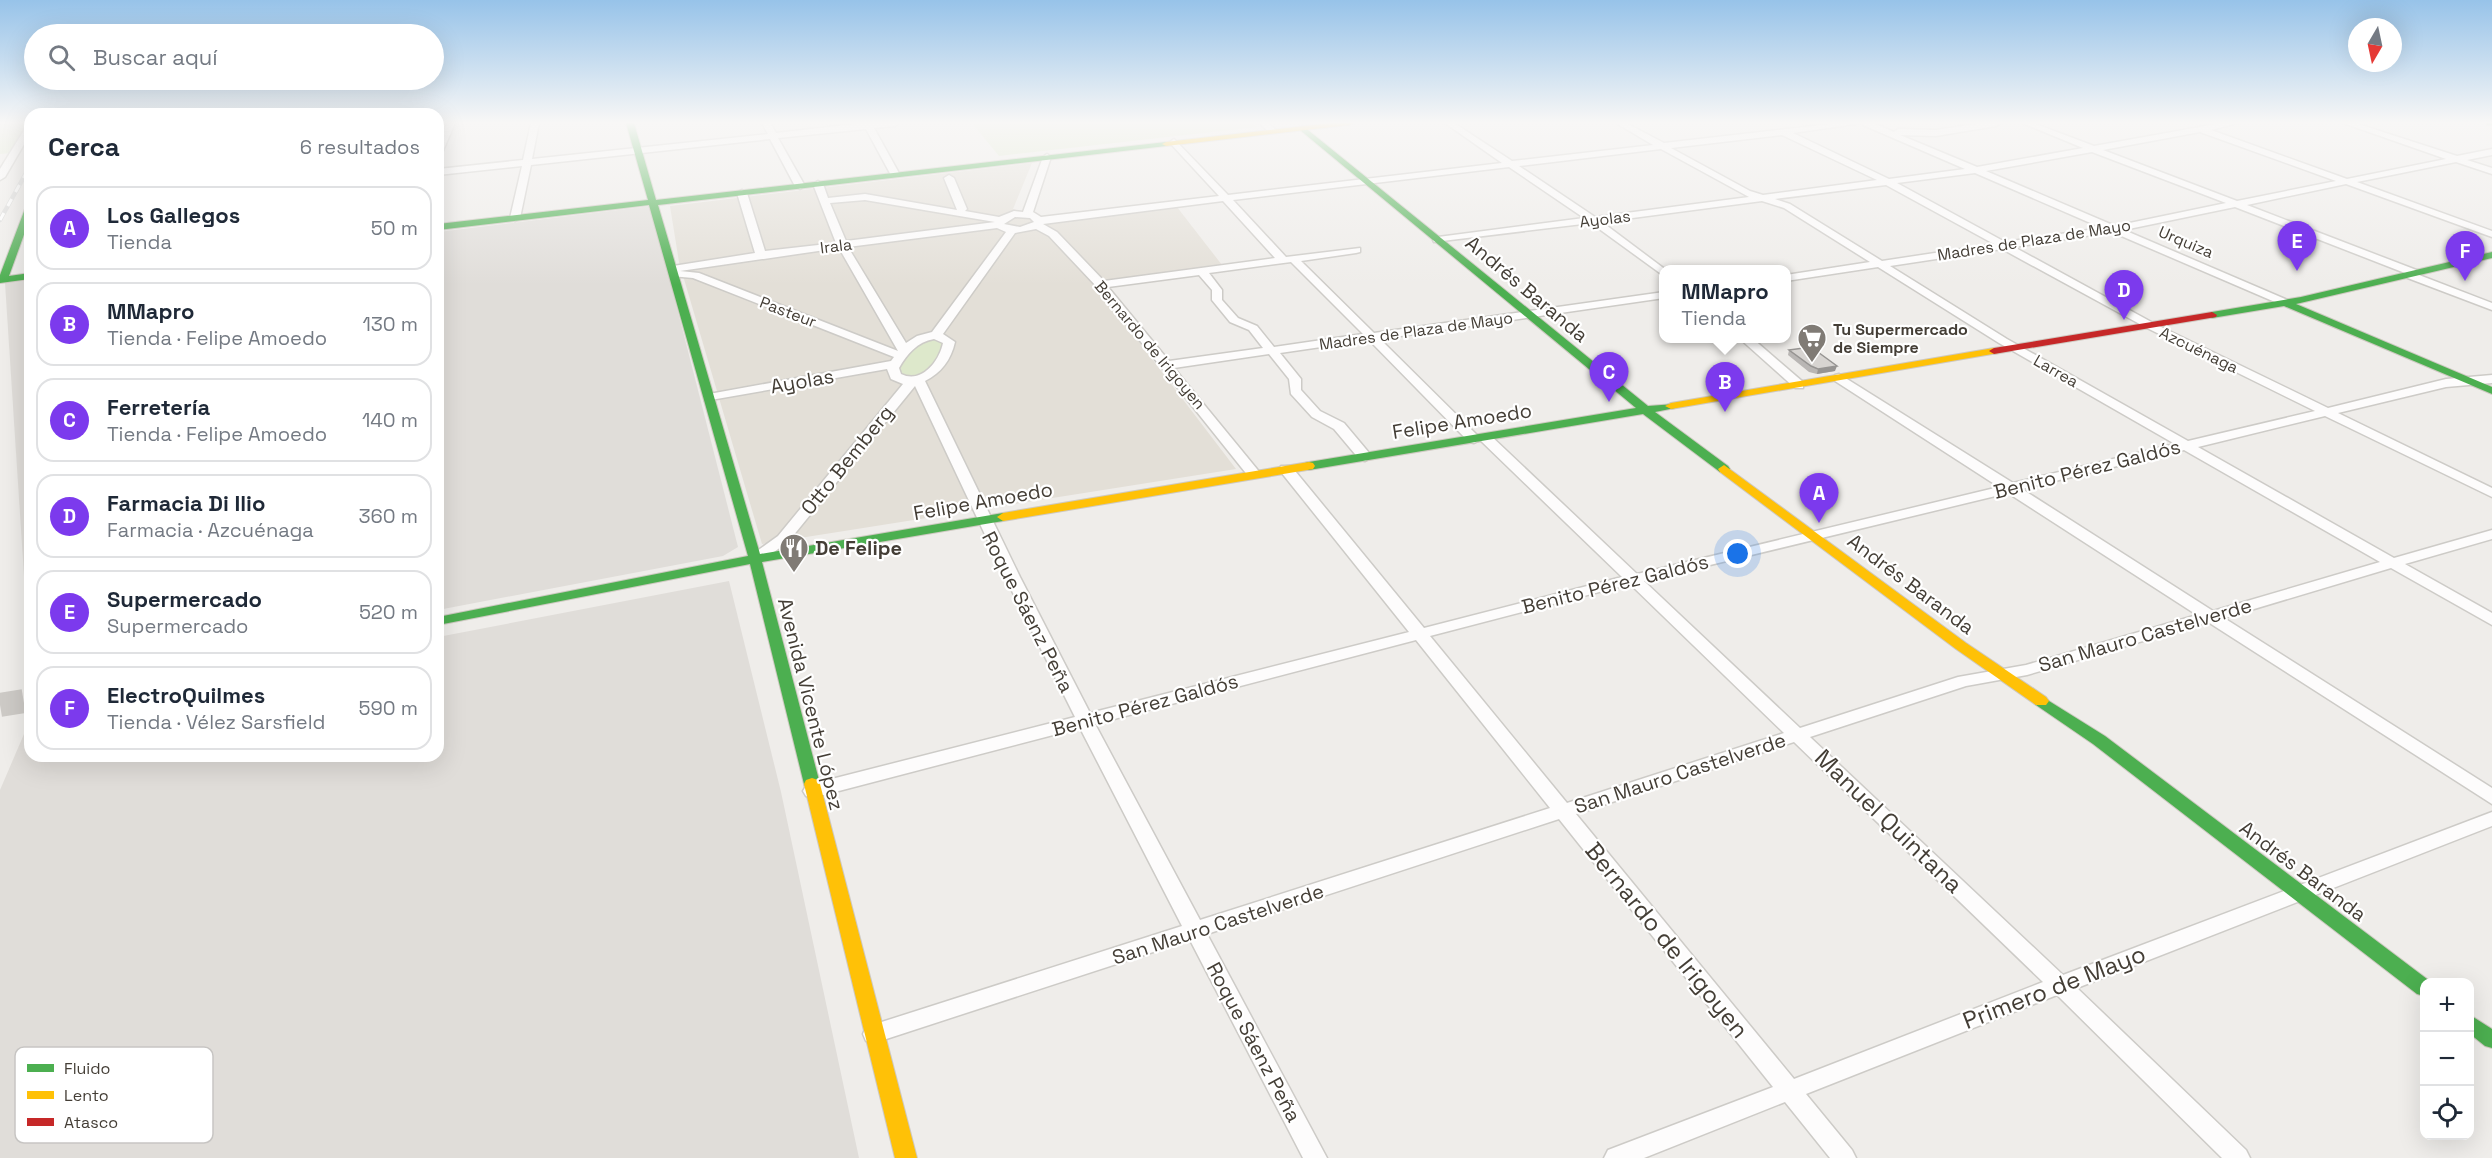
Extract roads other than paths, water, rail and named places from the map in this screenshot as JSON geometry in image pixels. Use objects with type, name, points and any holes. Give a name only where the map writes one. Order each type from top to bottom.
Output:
[{"type":"main road","name":"Avenida Vicente López","points":[[646,177],[755,559],[906,1158]]},
{"type":"main road","points":[[444,226],[878,177]]},
{"type":"main road","name":"Andrés Baranda","points":[[1364,177],[1645,410],[2001,674],[2099,740],[2420,985]]},
{"type":"main road","points":[[24,223],[1,280],[24,277]]},
{"type":"main road","name":"Felipe Amoedo","points":[[444,620],[755,559],[2286,303],[2492,255]]},
{"type":"main road","name":"Urquiza","points":[[2286,303],[2492,391]]},
{"type":"main road","points":[[2474,1027],[2492,1040]]},
{"type":"street","points":[[515,219],[523,177]]},
{"type":"street","points":[[795,177],[800,186]]},
{"type":"street","points":[[1027,214],[1040,177]]},
{"type":"street","name":"Manuel Quintana","points":[[1207,177],[1288,260],[1797,734],[2060,984],[2238,1158]]},
{"type":"street","points":[[936,335],[1012,230],[1039,222],[1393,177]]},
{"type":"street","points":[[1532,177],[1659,269]]},
{"type":"street","name":"Larrea","points":[[1718,177],[1747,193],[1787,206],[2016,348],[2492,620]]},
{"type":"street","name":"Azcuénaga","points":[[1878,177],[2151,326],[2492,493]]},
{"type":"street","name":"Ayolas","points":[[1438,240],[1925,177]]},
{"type":"street","name":"Urquiza","points":[[1993,177],[2286,303]]},
{"type":"street","points":[[2167,177],[2492,308]]},
{"type":"street","points":[[2333,177],[2492,234]]},
{"type":"street","name":"Madres de Plaza de Mayo","points":[[1791,277],[2114,229],[2371,177]]},
{"type":"street","points":[[949,178],[962,209],[959,213]]},
{"type":"street","points":[[818,184],[842,245],[901,357]]},
{"type":"street","points":[[742,193],[761,255]]},
{"type":"street","points":[[824,201],[865,197],[959,213],[999,222],[1012,230]]},
{"type":"street","name":"Irala","points":[[674,272],[761,255],[999,222],[1008,216],[1027,214]]},
{"type":"street","name":"Bernardo de Irigoyen","points":[[1027,214],[1053,234],[1101,285],[1169,365],[1254,474]]},
{"type":"street","points":[[1101,285],[1356,250]]},
{"type":"street","name":"Pasteur","points":[[674,272],[695,275],[901,357]]},
{"type":"street","points":[[1202,272],[1217,290],[1217,300],[1231,318],[1253,328],[1295,379],[1294,391],[1316,414],[1339,426],[1365,457]]},
{"type":"street","name":"Madres de Plaza de Mayo","points":[[1169,365],[1659,296]]},
{"type":"street","name":"Ayolas","points":[[709,398],[901,357],[915,341],[936,335]]},
{"type":"street","name":"Otto Bemberg","points":[[755,559],[783,539],[915,381],[938,367],[948,351],[949,342],[936,335]]},
{"type":"street","points":[[1749,343],[1799,385]]},
{"type":"street","name":"Roque Sáenz Peña","points":[[901,357],[895,376],[915,381],[982,521],[1083,721],[1315,1158]]},
{"type":"street","points":[[1839,378],[2007,488],[2492,797]]},
{"type":"street","name":"Benito Pérez Galdós","points":[[812,791],[1812,535],[2446,383],[2492,379]]},
{"type":"street","name":"Bernardo de Irigoyen","points":[[1286,469],[1844,1158]]},
{"type":"street","name":"San Mauro Castelverde","points":[[874,1034],[1964,681],[2027,670],[2492,534]]},
{"type":"street","name":"Primero de Mayo","points":[[1616,1158],[2299,891],[2492,819]]},
{"type":"tunnel","points":[[0,705],[24,701]]},
{"type":"railway","points":[[0,220],[24,177]]},
{"type":"place","name":"Supermercado","points":[[2297,271]]},
{"type":"place","name":"ElectroQuilmes","points":[[2465,281]]},
{"type":"place","name":"Farmacia Di Ilio","points":[[2124,320]]},
{"type":"place","name":"Tu Supermercado de Siempre","points":[[1812,364]]},
{"type":"place","name":"Ferretería","points":[[1609,402]]},
{"type":"place","name":"MMapro","points":[[1725,412]]},
{"type":"place","name":"Los Gallegos","points":[[1819,523]]},
{"type":"place","name":"De Felipe","points":[[794,574]]}]
